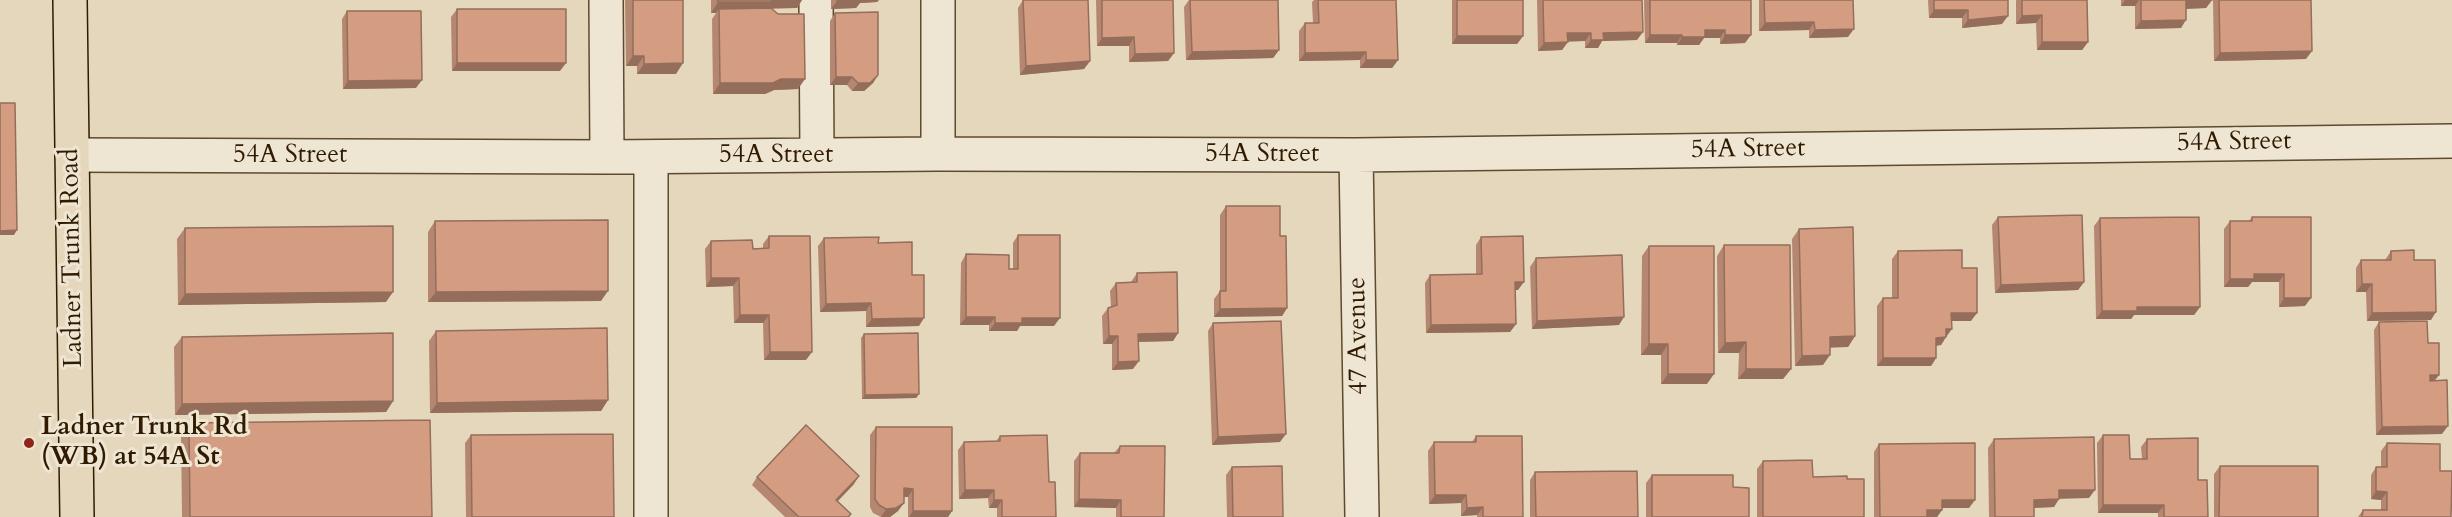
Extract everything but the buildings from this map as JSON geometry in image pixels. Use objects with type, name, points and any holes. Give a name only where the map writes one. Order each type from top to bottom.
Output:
[{"type":"main road","name":"Ladner Trunk Road","points":[[70,0],[76,517]]},
{"type":"street","points":[[606,0],[608,158]]},
{"type":"street","points":[[816,0],[817,155]]},
{"type":"street","points":[[938,0],[938,154]]},
{"type":"street","name":"54A Street","points":[[72,155],[608,158],[938,154],[1356,155],[2452,141]]},
{"type":"street","name":"47 Avenue","points":[[1356,155],[1362,517]]},
{"type":"street","points":[[651,157],[651,517]]},
{"type":"place","name":"Ladner Trunk Rd (WB) at 54A St","points":[[29,443]]}]
